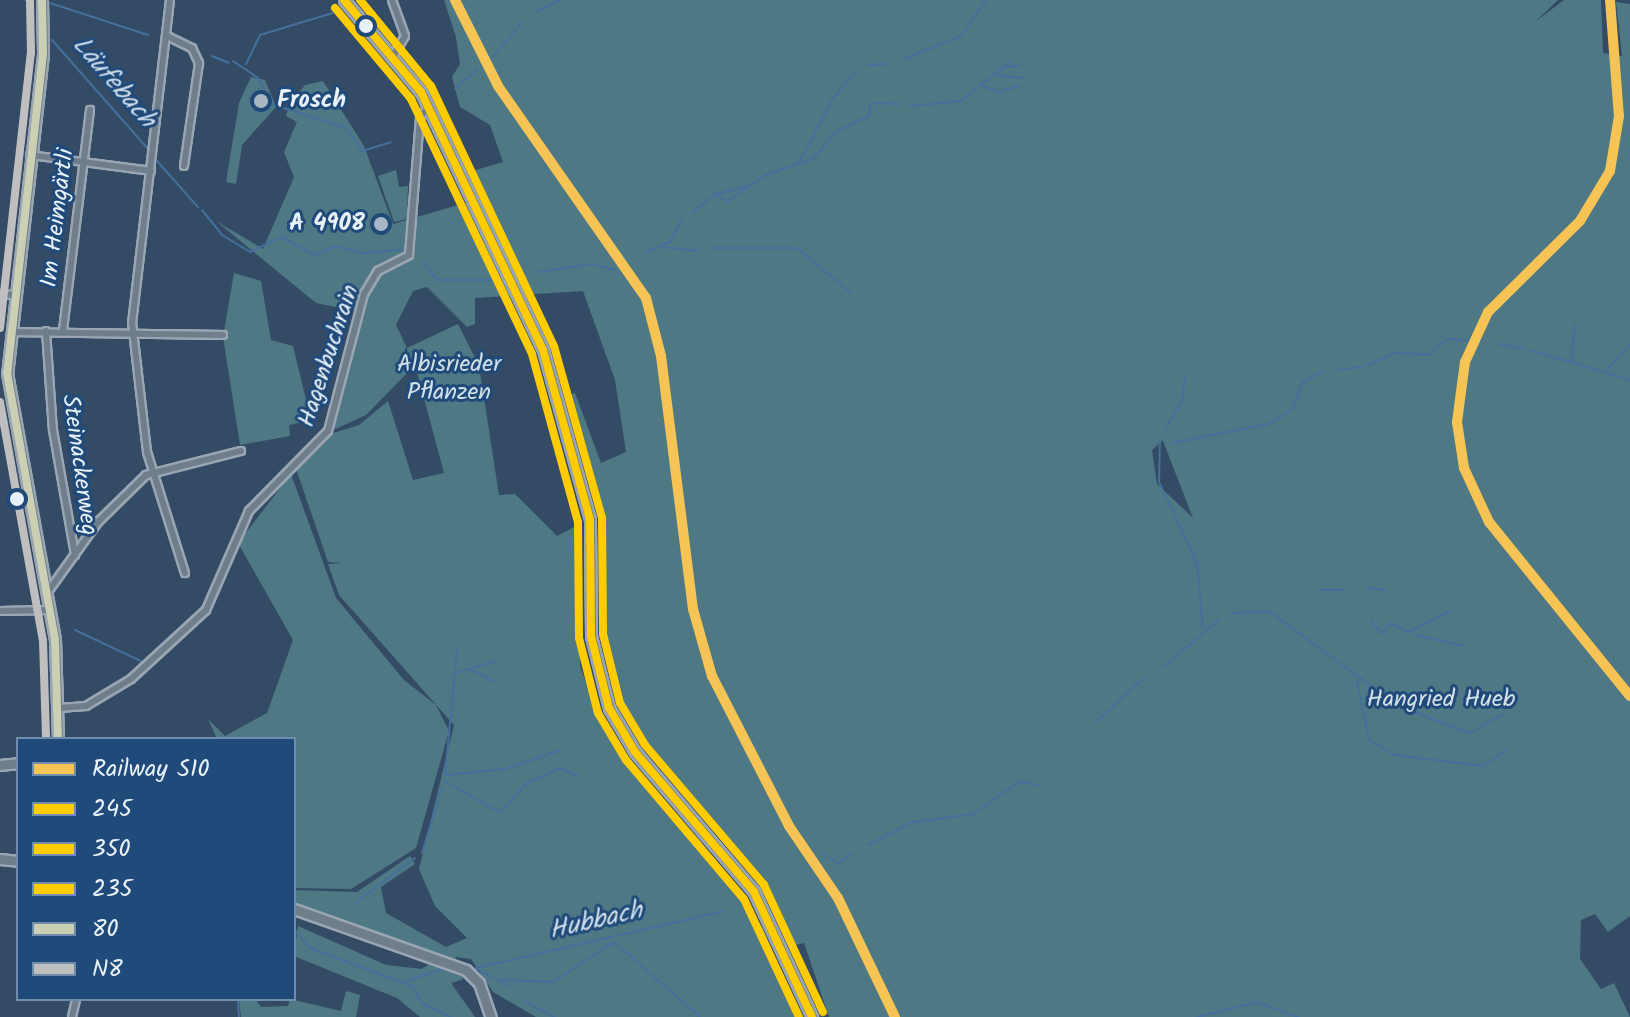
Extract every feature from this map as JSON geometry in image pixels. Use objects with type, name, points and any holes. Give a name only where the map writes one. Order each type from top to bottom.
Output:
[{"type":"main road","points":[[42,0],[30,155],[7,332],[7,386],[51,610],[59,708],[58,737]]},
{"type":"main road","points":[[344,0],[395,53],[428,108],[550,374],[590,520],[591,636],[605,699],[635,752],[754,892],[812,1017]]},
{"type":"main road","points":[[296,910],[466,970],[479,983],[491,1017]]},
{"type":"street","points":[[170,0],[134,331],[153,470],[185,573]]},
{"type":"street","points":[[392,0],[405,36],[395,53]]},
{"type":"street","points":[[167,36],[192,48],[199,63],[184,166]]},
{"type":"street","name":"Hagenbuchrain","points":[[59,708],[86,706],[131,679],[206,610],[249,511],[328,431],[364,294],[378,271],[409,255],[420,117],[428,108]]},
{"type":"street","name":"Im Heimgärtli","points":[[63,330],[90,110]]},
{"type":"street","points":[[30,155],[151,171]]},
{"type":"street","points":[[0,294],[12,295]]},
{"type":"street","points":[[7,332],[63,330],[223,335]]},
{"type":"street","name":"Steinackerweg","points":[[46,331],[53,430],[75,555]]},
{"type":"street","points":[[47,593],[75,555],[153,470],[241,451]]},
{"type":"street","points":[[0,611],[51,610]]},
{"type":"green space","points":[[444,0],[1558,0],[1535,22],[1564,0],[1601,0],[1603,53],[1622,56],[1616,2],[1630,4],[1630,916],[1608,932],[1595,914],[1581,920],[1580,959],[1601,989],[1614,983],[1630,1017],[829,1017],[804,943],[792,946],[743,858],[643,744],[610,676],[601,628],[606,546],[567,396],[575,393],[601,463],[626,452],[615,380],[583,291],[475,298],[475,324],[467,327],[427,287],[413,291],[396,325],[407,348],[458,324],[479,366],[499,495],[515,494],[557,536],[578,525],[577,502],[582,533],[580,666],[590,694],[625,760],[700,840],[763,928],[799,1017],[536,1017],[493,992],[471,959],[455,957],[463,979],[451,983],[475,1017],[420,1017],[397,998],[296,957],[298,926],[386,965],[422,969],[441,955],[296,907],[296,890],[357,892],[410,856],[415,864],[381,887],[386,913],[446,947],[467,938],[435,906],[419,869],[454,725],[339,595],[328,564],[343,563],[328,562],[295,466],[330,434],[359,425],[388,401],[413,480],[444,473],[415,365],[366,415],[331,431],[361,312],[316,303],[216,221],[263,249],[294,177],[284,152],[297,122],[286,116],[289,105],[305,85],[323,81],[364,146],[393,224],[482,198],[469,172],[503,162],[490,125],[460,107],[452,77],[460,64],[456,37]],"holes":[[[1163,440],[1193,518],[1157,484],[1152,450]]]},
{"type":"green space","points":[[251,77],[265,80],[276,107],[242,145],[236,184],[226,182],[239,103]]},
{"type":"green space","points":[[396,170],[399,187],[408,186],[407,219],[394,222],[378,176]]},
{"type":"green space","points":[[234,273],[261,281],[271,340],[293,346],[311,420],[289,425],[290,436],[240,445],[223,337]]},
{"type":"green space","points":[[291,474],[336,598],[404,680],[436,705],[449,731],[416,848],[351,889],[296,888],[296,737],[216,737],[208,719],[225,736],[267,713],[293,640],[238,543]]},
{"type":"green space","points":[[346,991],[360,995],[356,1017],[241,1017],[239,1001],[256,1001],[261,1007],[288,1006],[289,1001],[296,1000],[341,1011]]},
{"type":"waterway","name":"Läufebach","points":[[25,0],[30,1]]},
{"type":"waterway","points":[[537,11],[561,0]]},
{"type":"waterway","name":"Läufebach","points":[[904,59],[961,36],[986,0]]},
{"type":"waterway","points":[[50,3],[148,35]]},
{"type":"waterway","points":[[246,64],[260,35],[333,13]]},
{"type":"waterway","points":[[491,59],[522,23]]},
{"type":"waterway","name":"Läufebach","points":[[52,40],[148,149]]},
{"type":"waterway","points":[[212,56],[229,63]]},
{"type":"waterway","points":[[233,61],[258,78],[271,104],[346,128],[362,151],[391,142]]},
{"type":"waterway","name":"Läufebach","points":[[1011,61],[980,85],[999,92],[1021,85]]},
{"type":"waterway","name":"Läufebach","points":[[867,65],[887,64]]},
{"type":"waterway","points":[[1005,67],[1019,65]]},
{"type":"waterway","points":[[455,89],[478,68]]},
{"type":"waterway","name":"Läufebach","points":[[799,163],[833,98],[855,73]]},
{"type":"waterway","points":[[997,75],[1023,78]]},
{"type":"waterway","name":"Läufebach","points":[[910,106],[961,101],[977,87]]},
{"type":"waterway","name":"Läufebach","points":[[873,103],[899,104]]},
{"type":"waterway","name":"Läufebach","points":[[692,213],[715,194],[728,201],[766,175],[813,159],[835,133],[869,116],[870,105]]},
{"type":"waterway","name":"Läufebach","points":[[157,161],[198,207]]},
{"type":"waterway","name":"Läufebach","points":[[716,194],[748,186]]},
{"type":"waterway","name":"Läufebach","points":[[202,210],[222,235],[250,252],[281,237],[315,255],[335,246],[363,253],[401,250]]},
{"type":"waterway","name":"Läufebach","points":[[645,252],[670,242],[681,220]]},
{"type":"waterway","name":"Läufebach","points":[[663,247],[699,251]]},
{"type":"waterway","name":"Läufebach","points":[[713,248],[797,248],[851,293]]},
{"type":"waterway","name":"Läufebach","points":[[423,262],[437,280],[494,280]]},
{"type":"waterway","name":"Läufebach","points":[[538,272],[593,264],[615,270]]},
{"type":"waterway","points":[[1571,361],[1575,323]]},
{"type":"waterway","name":"Hubbach","points":[[1368,365],[1394,353],[1429,355],[1447,339],[1469,340]]},
{"type":"waterway","name":"Hubbach","points":[[1477,341],[1482,341]]},
{"type":"waterway","name":"Hubbach","points":[[1499,344],[1525,349]]},
{"type":"waterway","points":[[1606,370],[1630,344]]},
{"type":"waterway","name":"Hubbach","points":[[1530,350],[1630,380]]},
{"type":"waterway","name":"Hubbach","points":[[1338,370],[1362,367]]},
{"type":"waterway","name":"Hubbach","points":[[1172,443],[1268,424],[1292,410],[1303,382],[1324,371]]},
{"type":"waterway","name":"Hubbach","points":[[1165,430],[1182,401],[1185,377]]},
{"type":"waterway","name":"Hubbach","points":[[1160,439],[1159,482],[1197,563],[1203,629]]},
{"type":"waterway","points":[[1367,588],[1386,590]]},
{"type":"waterway","points":[[1319,590],[1344,590]]},
{"type":"waterway","points":[[1371,620],[1381,634],[1391,623],[1409,632],[1451,611]]},
{"type":"waterway","name":"Hubbach","points":[[1230,613],[1270,612],[1397,705]]},
{"type":"waterway","name":"Hubbach","points":[[1162,668],[1220,619]]},
{"type":"waterway","points":[[75,630],[141,661]]},
{"type":"waterway","points":[[1415,635],[1465,646]]},
{"type":"waterway","points":[[445,776],[457,648]]},
{"type":"waterway","points":[[455,673],[496,661]]},
{"type":"waterway","points":[[470,669],[494,682]]},
{"type":"waterway","name":"Hubbach","points":[[1096,722],[1144,678]]},
{"type":"waterway","points":[[1357,681],[1369,740],[1395,755],[1483,766],[1506,750]]},
{"type":"waterway","points":[[1403,708],[1470,733],[1505,713]]},
{"type":"waterway","points":[[446,775],[506,769],[561,750]]},
{"type":"waterway","points":[[444,781],[500,812],[527,783],[560,768],[578,776]]},
{"type":"waterway","name":"Hubbach","points":[[868,845],[913,822],[973,814],[1020,781],[1040,786]]},
{"type":"waterway","points":[[422,853],[442,787]]},
{"type":"waterway","name":"Hubbach","points":[[822,853],[838,863],[852,854]]},
{"type":"waterway","points":[[355,903],[415,858]]},
{"type":"waterway","name":"Hubbach","points":[[476,968],[724,911]]},
{"type":"waterway","points":[[296,931],[310,948],[414,987],[421,1003],[451,1017]]},
{"type":"waterway","points":[[498,980],[553,982],[614,942],[700,1017]]},
{"type":"waterway","name":"Hubbach","points":[[404,982],[445,968],[462,975]]},
{"type":"waterway","points":[[477,969],[510,987]]},
{"type":"waterway","points":[[238,1001],[239,1017]]},
{"type":"waterway","points":[[526,1002],[554,1017]]},
{"type":"waterway","points":[[1197,1017],[1257,1002],[1298,1017]]},
{"type":"rail line","name":"S10","points":[[455,0],[498,86],[646,298],[661,356],[693,609],[712,676],[789,826],[838,898],[895,1017]]},
{"type":"rail line","name":"S10","points":[[1610,0],[1619,116],[1610,171],[1580,221],[1488,312],[1465,362],[1457,422],[1464,468],[1489,522],[1630,696]]},
{"type":"transit line","name":"N8","points":[[0,328],[31,53],[30,0]]},
{"type":"transit line","name":"80","points":[[42,0],[43,54],[7,373],[55,640],[58,737]]},
{"type":"transit line","name":"245","points":[[344,0],[421,92],[543,350],[590,520],[591,636],[609,708],[635,752],[754,892],[812,1017]]},
{"type":"transit line","name":"235","points":[[360,0],[431,86],[554,346],[602,518],[603,634],[620,703],[645,745],[764,885],[823,1012]]},
{"type":"transit line","name":"350","points":[[335,8],[411,99],[532,354],[578,522],[579,638],[598,713],[626,760],[744,899],[799,1017]]},
{"type":"transit line","name":"N8","points":[[0,402],[43,641],[46,737]]},
{"type":"place","name":"Frosch","points":[[261,101]]},
{"type":"place","name":"A 4908","points":[[381,224]]},
{"type":"park label","name":"Albisrieder Pflanzen","points":[[449,379]]},
{"type":"park label","name":"Hangried Hueb","points":[[1441,700]]}]
